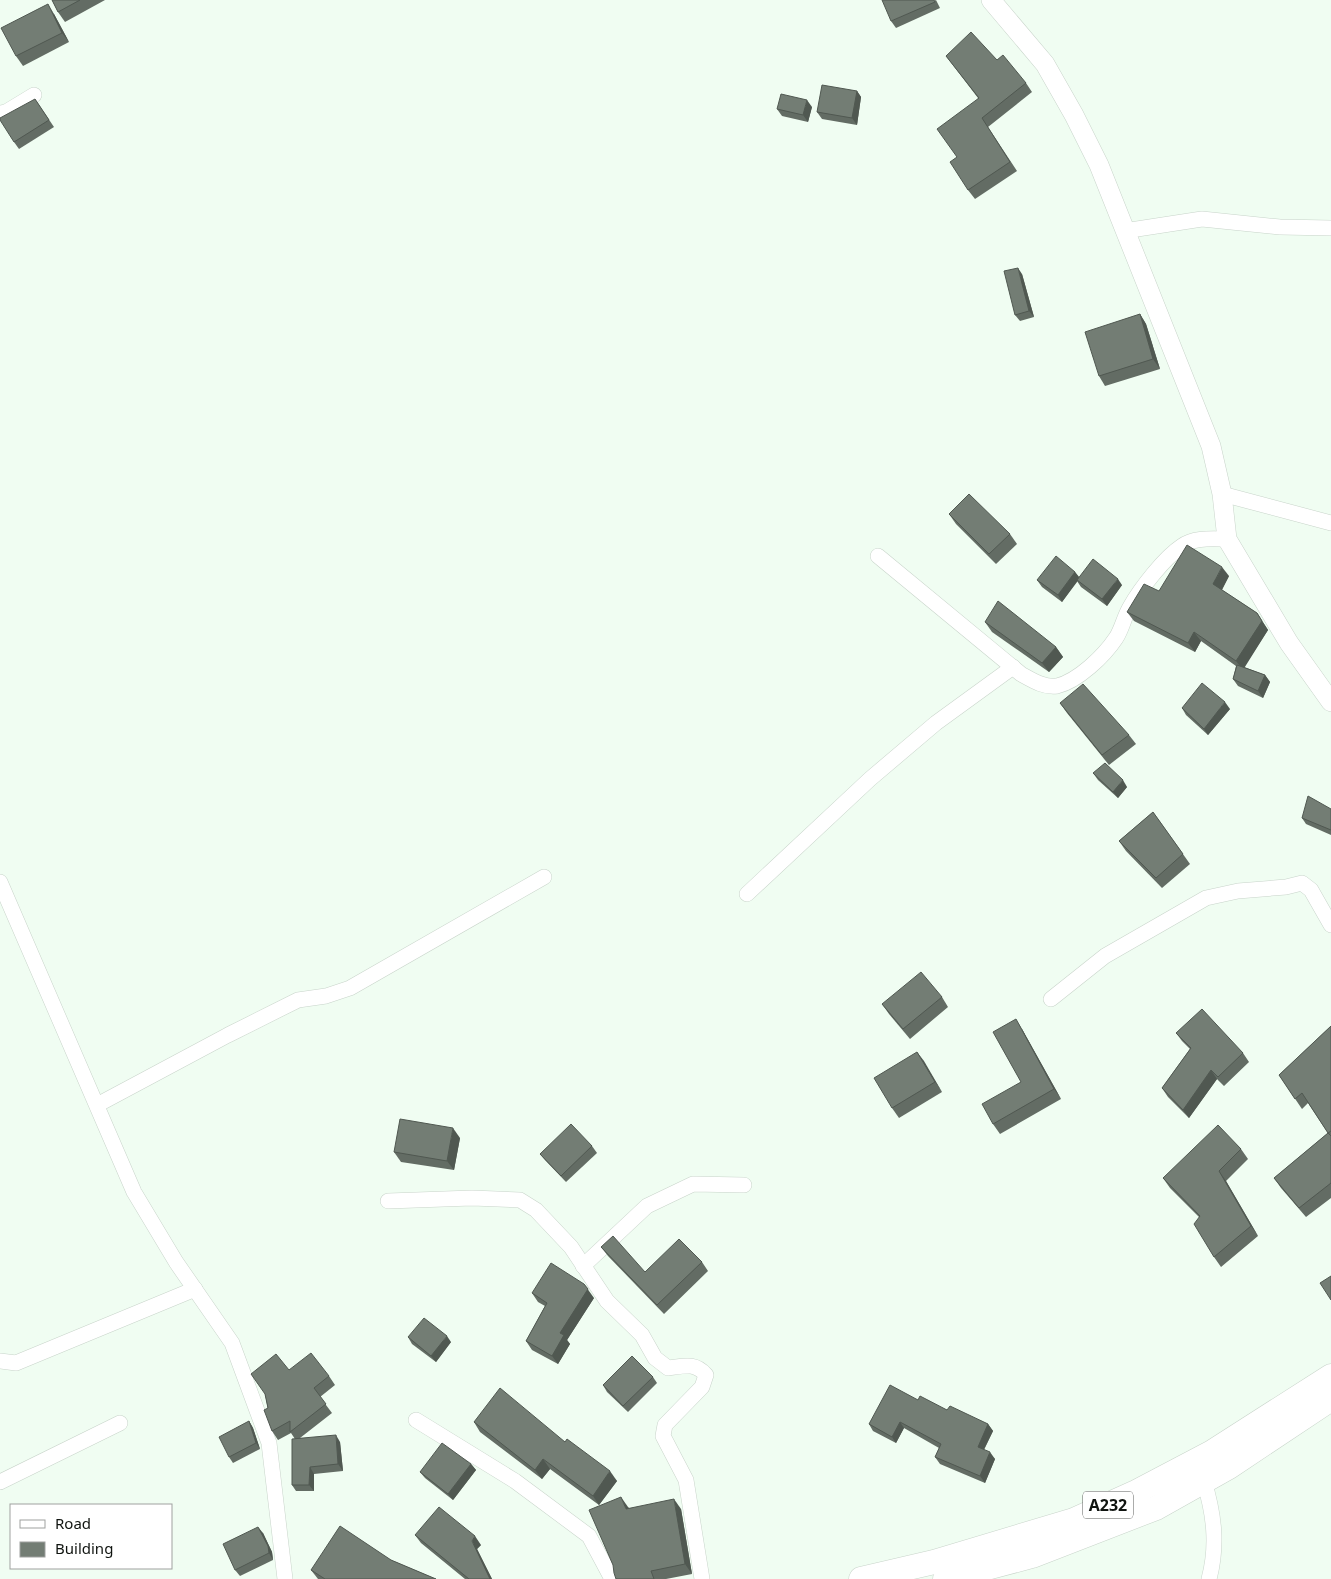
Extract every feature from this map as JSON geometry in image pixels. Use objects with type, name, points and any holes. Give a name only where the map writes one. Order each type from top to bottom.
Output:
[{"type":"main road","name":"A232","points":[[861,1579],[934,1562],[1074,1520],[1134,1493],[1212,1452],[1331,1376]]},
{"type":"main road","name":"A232","points":[[945,1579],[1032,1556],[1156,1508],[1229,1467],[1331,1399]]},
{"type":"street","points":[[990,0],[1044,64],[1074,114],[1099,165],[1211,446],[1222,494],[1227,539],[1289,643],[1331,702]]},
{"type":"street","points":[[0,113],[6,112],[34,95]]},
{"type":"street","points":[[1124,230],[1202,218],[1280,227],[1331,228]]},
{"type":"street","points":[[1222,494],[1331,523]]},
{"type":"street","points":[[878,556],[1013,666],[1040,684],[1057,686],[1081,674],[1106,652],[1117,636],[1130,608],[1168,558],[1183,545],[1201,539],[1227,539]]},
{"type":"street","points":[[747,894],[870,779],[936,723],[1013,666]]},
{"type":"street","points":[[97,1105],[298,1000],[326,996],[350,988],[544,877]]},
{"type":"street","points":[[0,882],[134,1192],[195,1289],[232,1343],[269,1443],[285,1579]]},
{"type":"street","points":[[1051,1000],[1105,956],[1206,898],[1238,891],[1302,884],[1311,890],[1331,925]]},
{"type":"street","points":[[583,1266],[647,1206],[694,1184],[744,1186]]},
{"type":"street","points":[[388,1201],[472,1198],[520,1200],[536,1210],[570,1246],[607,1301],[642,1335],[655,1358],[668,1368],[690,1365],[700,1367],[706,1375],[702,1387],[666,1424],[663,1436],[686,1480],[702,1579]]},
{"type":"street","points":[[0,1361],[16,1363],[195,1289]]},
{"type":"street","points":[[416,1420],[516,1481],[589,1536],[612,1579]]},
{"type":"street","points":[[0,1482],[120,1423]]},
{"type":"street","points":[[1204,1481],[1213,1511],[1215,1558],[1209,1579]]},
{"type":"building","points":[[52,0],[80,0],[58,12]]},
{"type":"building","points":[[882,0],[934,0],[935,2],[891,21]]},
{"type":"building","points":[[48,4],[62,33],[16,56],[1,28]]},
{"type":"building","points":[[971,32],[997,60],[1003,55],[1026,83],[982,118],[1010,162],[968,190],[950,162],[957,157],[937,129],[979,98],[946,56]]},
{"type":"building","points":[[822,85],[857,91],[852,118],[817,112]]},
{"type":"building","points":[[781,94],[807,100],[803,115],[777,109]]},
{"type":"building","points":[[35,99],[49,120],[14,142],[0,118]]},
{"type":"building","points":[[1018,268],[1029,311],[1015,315],[1004,271]]},
{"type":"building","points":[[1140,314],[1153,359],[1099,376],[1085,332]]},
{"type":"building","points":[[969,494],[1010,534],[989,554],[949,514]]},
{"type":"building","points":[[1187,545],[1222,567],[1213,584],[1257,613],[1262,621],[1236,661],[1194,632],[1188,643],[1127,612],[1144,584],[1159,591]]},
{"type":"building","points":[[1056,556],[1075,572],[1058,595],[1037,580]]},
{"type":"building","points":[[1093,559],[1118,579],[1102,599],[1077,580]]},
{"type":"building","points":[[998,601],[1056,647],[1042,663],[985,622]]},
{"type":"building","points":[[1237,665],[1265,675],[1258,691],[1233,679]]},
{"type":"building","points":[[1202,683],[1225,702],[1204,729],[1182,708]]},
{"type":"building","points":[[1083,684],[1129,735],[1102,755],[1060,703]]},
{"type":"building","points":[[1105,763],[1123,780],[1113,792],[1093,773]]},
{"type":"building","points":[[1308,796],[1331,809],[1331,830],[1302,818]]},
{"type":"building","points":[[1153,812],[1183,854],[1156,878],[1119,841]]},
{"type":"building","points":[[921,972],[942,997],[903,1029],[882,1004]]},
{"type":"building","points":[[1202,1009],[1243,1053],[1218,1077],[1211,1070],[1183,1110],[1162,1088],[1191,1048],[1176,1033]]},
{"type":"building","points":[[1016,1019],[1054,1089],[993,1124],[982,1104],[1021,1082],[993,1032]]},
{"type":"building","points":[[1331,1026],[1331,1131],[1328,1133],[1302,1093],[1295,1099],[1279,1075]]},
{"type":"building","points":[[917,1052],[935,1082],[892,1108],[874,1078]]},
{"type":"building","points":[[400,1119],[453,1128],[447,1161],[394,1152]]},
{"type":"building","points":[[571,1124],[592,1146],[561,1176],[540,1154]]},
{"type":"building","points":[[1218,1125],[1241,1149],[1219,1171],[1251,1226],[1214,1257],[1194,1224],[1200,1216],[1163,1178]]},
{"type":"building","points":[[1328,1133],[1331,1136],[1331,1183],[1299,1208],[1274,1178]]},
{"type":"building","points":[[613,1236],[645,1272],[679,1239],[702,1262],[657,1305],[601,1247]]},
{"type":"building","points":[[551,1263],[584,1284],[588,1289],[560,1333],[564,1335],[552,1356],[526,1341],[547,1303],[532,1293]]},
{"type":"building","points":[[1331,1276],[1331,1300],[1320,1283]]},
{"type":"building","points":[[424,1318],[447,1336],[431,1356],[408,1337]]},
{"type":"building","points":[[311,1353],[329,1376],[314,1388],[326,1404],[290,1432],[290,1421],[272,1431],[264,1410],[268,1408],[265,1394],[251,1374],[276,1354],[289,1370]]},
{"type":"building","points":[[632,1356],[653,1377],[623,1406],[603,1385]]},
{"type":"building","points":[[890,1385],[918,1400],[920,1396],[947,1410],[950,1406],[988,1424],[978,1447],[990,1452],[980,1476],[935,1457],[941,1444],[900,1422],[892,1437],[869,1424]]},
{"type":"building","points":[[500,1388],[565,1442],[567,1439],[610,1471],[593,1496],[543,1459],[535,1470],[474,1422]]},
{"type":"building","points":[[249,1421],[256,1443],[229,1457],[219,1437]]},
{"type":"building","points":[[336,1435],[338,1464],[310,1467],[309,1485],[292,1485],[292,1439]]},
{"type":"building","points":[[442,1443],[471,1464],[448,1494],[420,1472]]},
{"type":"building","points":[[621,1497],[626,1509],[674,1499],[685,1564],[651,1571],[654,1579],[616,1579],[613,1565],[589,1510]]},
{"type":"building","points":[[439,1507],[475,1536],[472,1541],[490,1579],[469,1579],[415,1535]]},
{"type":"building","points":[[340,1526],[391,1560],[436,1579],[325,1579],[311,1570]]},
{"type":"building","points":[[258,1527],[268,1546],[269,1553],[235,1570],[223,1544]]}]
